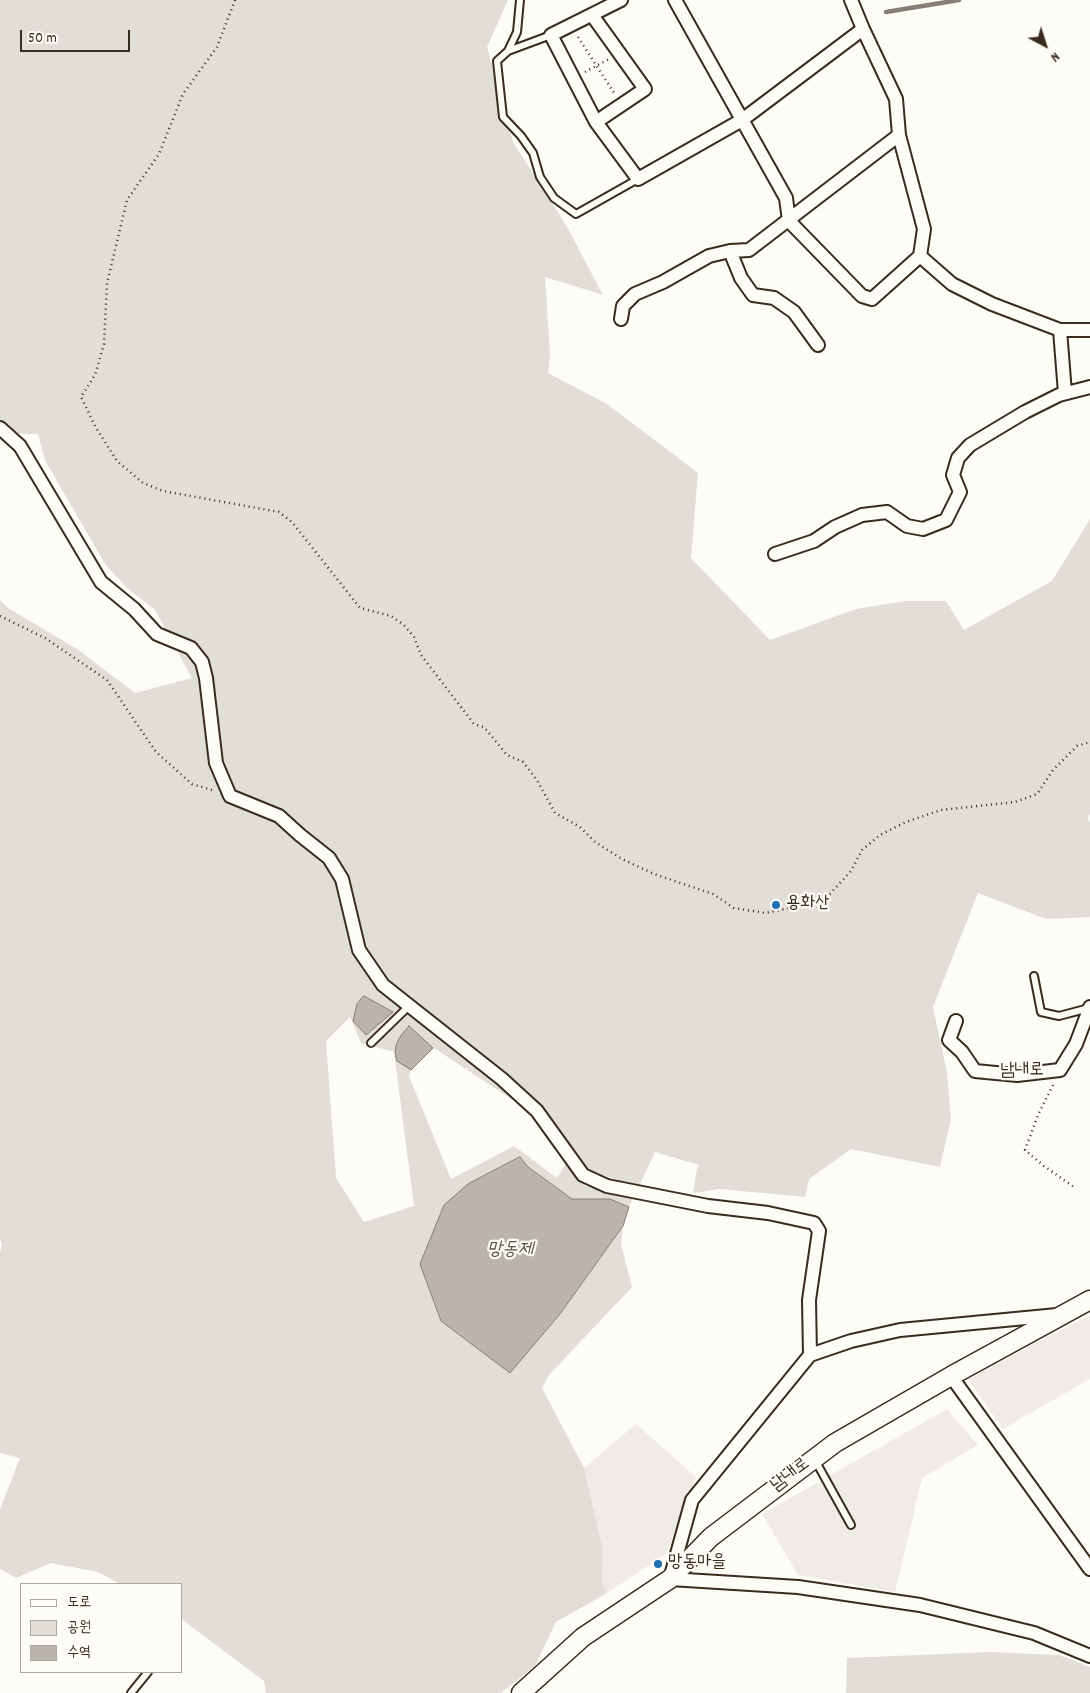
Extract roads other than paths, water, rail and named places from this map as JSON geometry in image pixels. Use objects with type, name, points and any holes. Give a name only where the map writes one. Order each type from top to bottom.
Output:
[{"type":"street","points":[[621,0],[551,35],[596,122],[638,178],[742,120],[863,30]]},
{"type":"street","points":[[675,0],[786,198],[790,221],[862,296],[872,299],[920,256],[924,229],[899,135],[896,99],[851,0]]},
{"type":"street","points":[[592,15],[645,90],[596,122]]},
{"type":"street","points":[[621,319],[623,306],[634,294],[663,282],[709,256],[730,251],[749,250],[790,221],[899,135]]},
{"type":"street","points":[[730,251],[741,278],[753,295],[774,298],[794,312],[818,345]]},
{"type":"street","points":[[920,256],[952,284],[992,304],[1060,330],[1090,330]]},
{"type":"street","points":[[1060,330],[1065,393]]},
{"type":"street","points":[[775,554],[814,542],[835,527],[862,515],[887,512],[907,526],[923,529],[946,520],[960,492],[953,475],[958,458],[970,445],[1025,412],[1065,393],[1090,387]]},
{"type":"street","points":[[0,428],[20,446],[101,582],[134,609],[157,634],[191,648],[202,662],[206,678],[216,763],[230,796],[279,816],[329,858],[342,879],[359,950],[383,986],[502,1079],[536,1111],[583,1175],[607,1186],[708,1206],[768,1213],[814,1224],[819,1231],[809,1300],[810,1355]]},
{"type":"street","name":"남내로","points":[[956,1021],[949,1040],[962,1052],[975,1071],[1017,1075],[1060,1070],[1076,1044],[1090,1007]]},
{"type":"street","name":"남내로","points":[[521,1693],[583,1637],[670,1579],[711,1537],[835,1444],[951,1376],[1090,1300]]},
{"type":"street","points":[[1064,1314],[900,1330],[852,1341],[810,1355],[692,1500],[670,1579],[798,1587],[920,1605],[1034,1633],[1090,1656]]},
{"type":"street","points":[[951,1376],[1090,1569]]},
{"type":"lane","points":[[508,51],[517,32],[520,0]]},
{"type":"lane","points":[[551,35],[508,51],[497,61],[503,117],[534,153],[540,177],[554,198],[576,214],[638,178]]},
{"type":"lane","points":[[1034,976],[1041,1012],[1059,1016],[1090,1007]]},
{"type":"lane","points":[[371,1042],[409,1006]]},
{"type":"lane","points":[[814,1459],[851,1525]]},
{"type":"lane","points":[[131,1693],[147,1673]]},
{"type":"water","points":[[364,996],[393,1012],[366,1035],[353,1021],[357,1004]]},
{"type":"water","points":[[409,1026],[433,1048],[411,1070],[397,1061],[395,1051],[399,1038]]},
{"type":"water","name":"망동제","points":[[520,1157],[528,1167],[572,1199],[610,1199],[629,1207],[623,1226],[560,1314],[510,1373],[441,1321],[420,1264],[444,1205],[468,1184]]},
{"type":"waterway","points":[[886,12],[959,0]]},
{"type":"place","name":"용화산","points":[[776,905]]},
{"type":"place","name":"망동마을","points":[[658,1564]]}]
